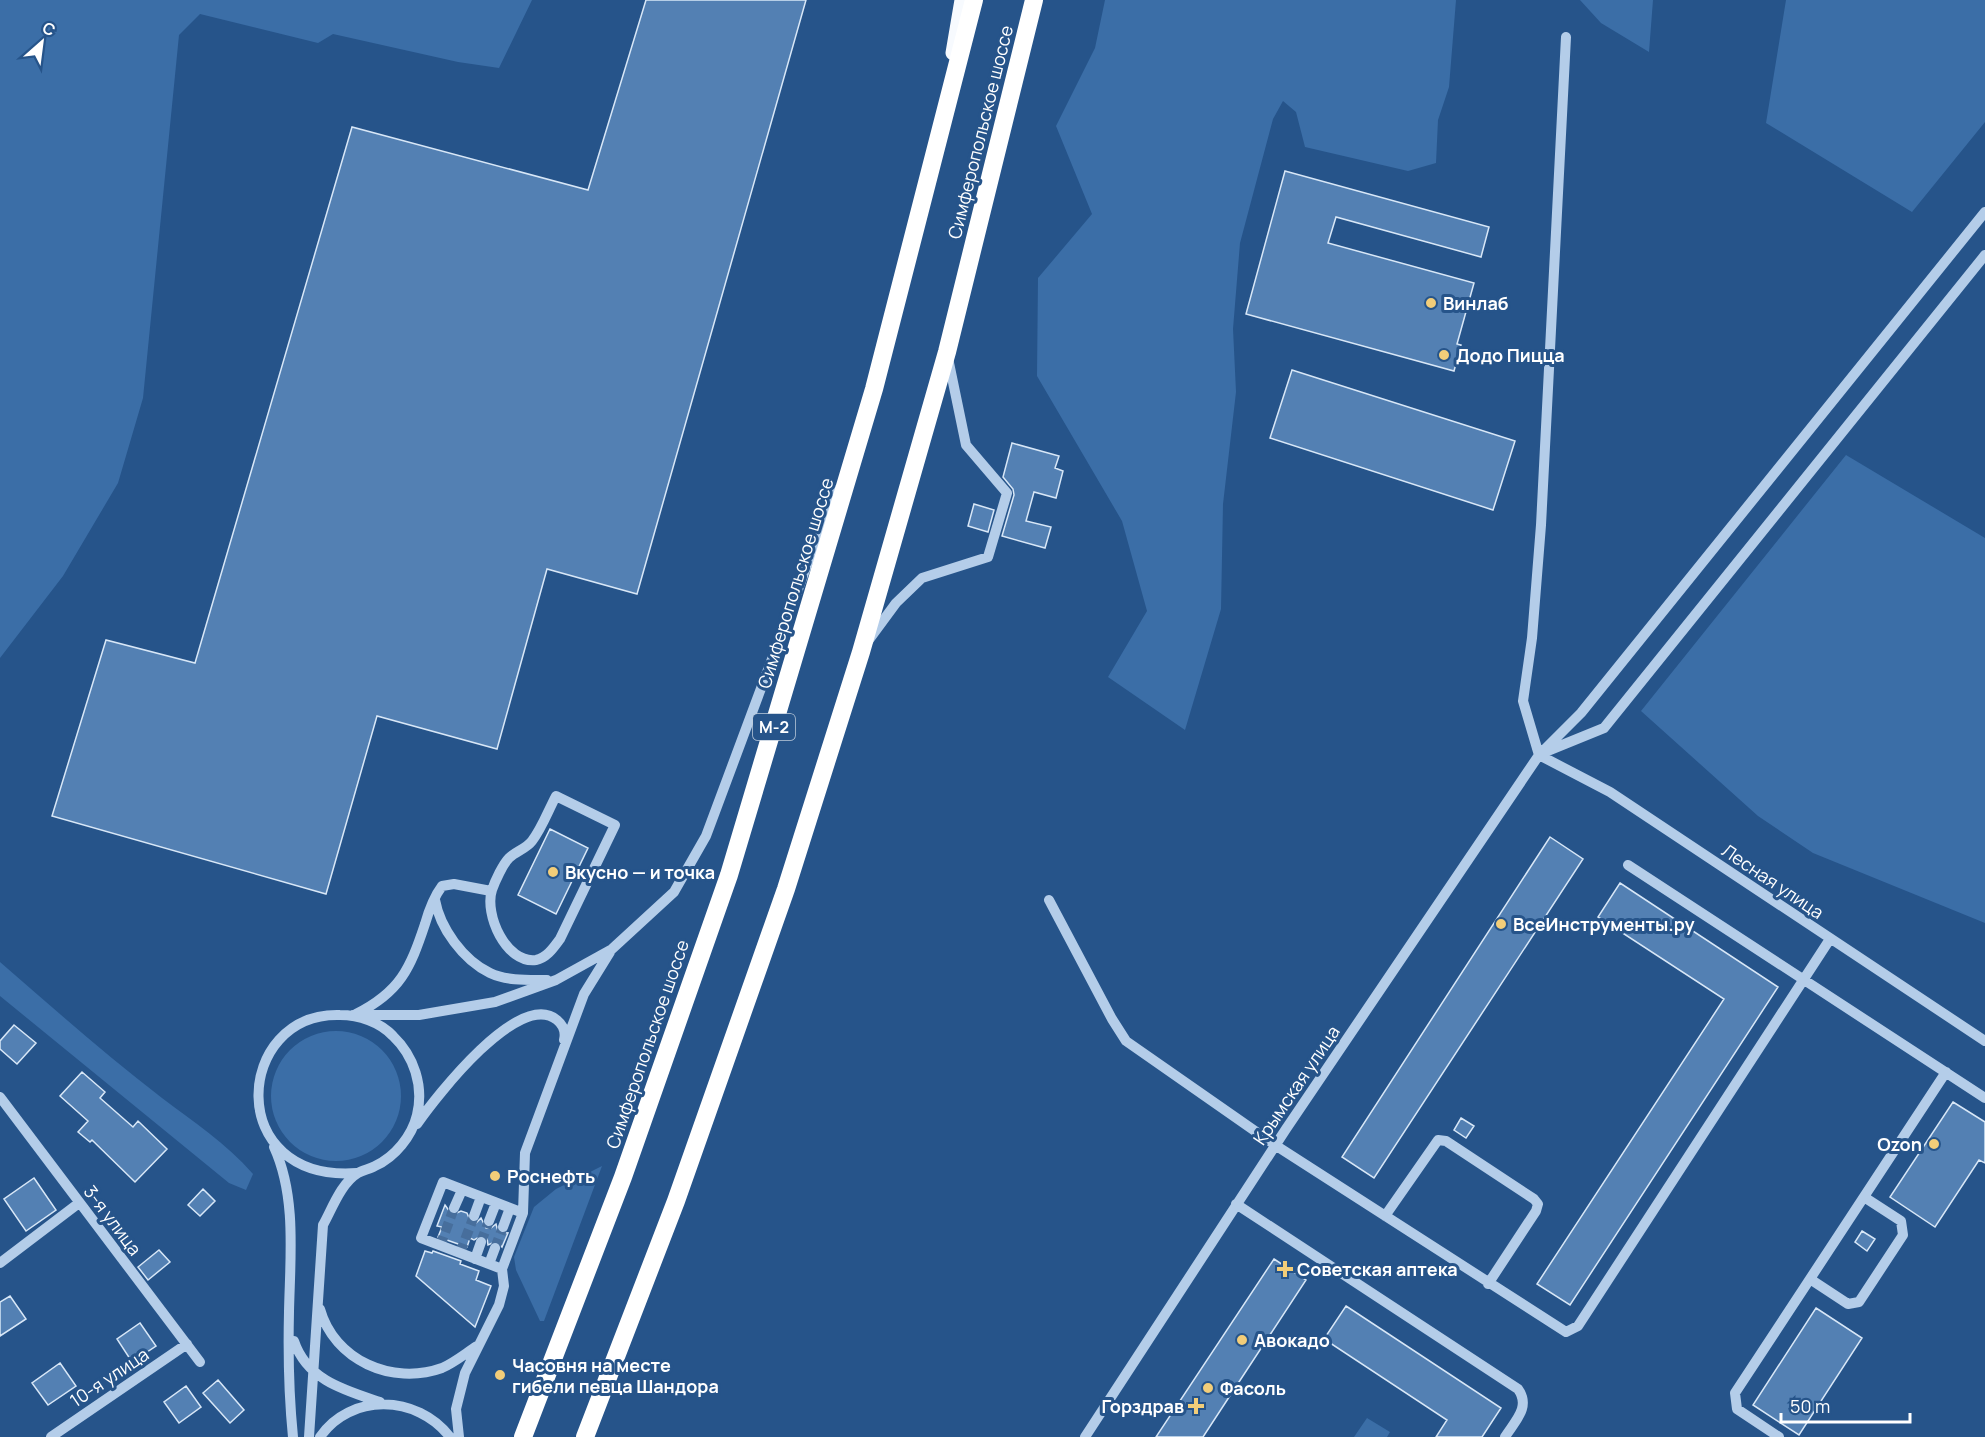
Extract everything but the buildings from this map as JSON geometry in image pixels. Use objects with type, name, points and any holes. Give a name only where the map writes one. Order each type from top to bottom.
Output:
[{"type":"highway","name":"Симферопольское шоссе","points":[[523,1437],[623,1177],[729,875],[874,389],[974,0]]},
{"type":"highway","name":"Симферопольское шоссе","points":[[585,1437],[676,1201],[782,900],[861,652],[947,352],[1034,0]]},
{"type":"main road","points":[[932,168],[962,0]]},
{"type":"main road","points":[[986,196],[1043,0]]},
{"type":"street","points":[[1566,37],[1541,525],[1533,638],[1523,701],[1539,755],[1604,728],[1985,255]]},
{"type":"street","name":"Крымская улица","points":[[1085,1437],[1275,1144],[1539,755],[1581,713],[1985,212]]},
{"type":"street","points":[[861,652],[896,603],[922,578],[988,557],[1007,493],[966,445],[947,352]]},
{"type":"street","points":[[293,1437],[289,1326],[289,1208],[280,1160],[260,1115],[258,1092],[262,1070],[272,1049],[288,1032],[307,1020],[330,1015],[430,1013],[495,1002],[556,980],[612,949],[674,892],[706,836],[874,389]]},
{"type":"street","name":"Лесная улица","points":[[1539,755],[1610,792],[1985,1041]]},
{"type":"street","points":[[556,796],[615,825],[571,920],[549,953],[535,960],[523,957],[507,948],[497,931],[491,911],[491,891],[509,858],[531,843],[556,796]]},
{"type":"street","points":[[1628,864],[1985,1098]]},
{"type":"street","points":[[353,1015],[378,1003],[395,988],[410,967],[434,896],[442,886],[454,884],[491,891]]},
{"type":"street","points":[[434,896],[438,916],[447,932],[466,955],[490,973],[518,980],[556,980]]},
{"type":"street","points":[[1049,900],[1126,1041],[1275,1144],[1560,1330],[1574,1330],[1830,939]]},
{"type":"street","points":[[459,1437],[456,1409],[465,1373],[499,1305],[504,1286],[502,1269],[524,1213],[525,1153],[584,994],[612,949]]},
{"type":"street","points":[[269,1136],[286,1156],[307,1169],[332,1175],[357,1173],[377,1166],[395,1153],[442,1089],[481,1048],[511,1026],[529,1016],[542,1014],[554,1017],[562,1024],[565,1035],[563,1046]]},
{"type":"street","points":[[353,1015],[374,1022],[392,1035],[411,1062],[419,1094],[417,1116],[408,1136]]},
{"type":"street","points":[[1779,1437],[1737,1409],[1735,1393],[1946,1072]]},
{"type":"street","name":"3-я улица","points":[[0,1097],[201,1362]]},
{"type":"street","points":[[1385,1216],[1438,1140],[1446,1141],[1525,1192],[1538,1204],[1536,1211],[1488,1284]]},
{"type":"street","points":[[309,1437],[323,1226],[338,1195],[357,1173]]},
{"type":"street","points":[[502,1269],[421,1239],[443,1182],[524,1213]]},
{"type":"street","points":[[454,1208],[462,1190]]},
{"type":"street","points":[[474,1216],[481,1197]]},
{"type":"street","points":[[1810,1279],[1848,1304],[1859,1302],[1903,1235],[1901,1221],[1864,1197]]},
{"type":"street","points":[[0,1263],[79,1203]]},
{"type":"street","points":[[489,1221],[496,1203]]},
{"type":"street","points":[[1236,1204],[1518,1389],[1524,1397],[1524,1407],[1505,1437]]},
{"type":"street","points":[[503,1227],[510,1208]]},
{"type":"street","points":[[475,1259],[481,1242]]},
{"type":"street","points":[[489,1264],[495,1248]]},
{"type":"street","points":[[317,1300],[324,1324],[333,1339],[354,1359],[376,1369],[406,1374],[441,1368],[477,1346]]},
{"type":"street","points":[[289,1326],[299,1358],[313,1372],[345,1390],[407,1408],[432,1420],[450,1437]]},
{"type":"street","name":"10-я улица","points":[[51,1437],[187,1344]]},
{"type":"street","points":[[320,1437],[332,1420],[348,1411],[380,1402]]},
{"type":"shaded area","points":[[0,0],[532,0],[499,68],[458,62],[333,34],[318,43],[200,14],[179,35],[143,398],[118,483],[63,576],[0,658]]},
{"type":"shaded area","points":[[1105,0],[1456,0],[1449,87],[1438,120],[1436,163],[1408,171],[1305,147],[1296,112],[1283,101],[1273,119],[1240,243],[1233,329],[1236,392],[1223,504],[1221,609],[1185,730],[1108,677],[1147,611],[1122,521],[1037,376],[1038,278],[1092,214],[1056,126],[1095,48]]},
{"type":"shaded area","points":[[1580,0],[1653,0],[1649,52],[1601,23]]},
{"type":"shaded area","points":[[1786,0],[1985,0],[1985,122],[1912,212],[1766,123]]},
{"type":"shaded area","points":[[1846,455],[1985,538],[1985,923],[1813,853],[1758,816],[1641,711]]},
{"type":"shaded area","points":[[0,962],[121,1065],[232,1152],[253,1174],[246,1190],[229,1183],[0,996]]},
{"type":"shaded area","points":[[336,1031],[361,1036],[382,1050],[396,1071],[401,1096],[396,1121],[382,1142],[361,1156],[336,1161],[311,1156],[290,1142],[276,1121],[271,1096],[276,1071],[290,1050],[311,1036]]},
{"type":"shaded area","points":[[602,1166],[544,1321],[540,1321],[516,1270],[514,1257],[534,1207],[556,1189]]},
{"type":"shaded area","points":[[1367,1418],[1390,1432],[1387,1437],[1354,1437]]},
{"type":"tunnel","points":[[440,1246],[454,1208]]},
{"type":"tunnel","points":[[460,1253],[474,1216]]},
{"type":"tunnel","points":[[481,1242],[489,1221]]},
{"type":"tunnel","points":[[495,1248],[503,1227]]},
{"type":"place","name":"Винлаб","points":[[1431,303]]},
{"type":"place","name":"Додо Пицца","points":[[1444,355]]},
{"type":"place","name":"Вкусно — и точка","points":[[553,872]]},
{"type":"place","name":"ВсеИнструменты.ру","points":[[1501,924]]},
{"type":"place","name":"Ozon","points":[[1934,1144]]},
{"type":"place","name":"Роснефть","points":[[495,1176]]},
{"type":"place","name":"Советская аптека","points":[[1285,1269]]},
{"type":"place","name":"Авокадо","points":[[1242,1340]]},
{"type":"place","name":"Часовня на месте гибели певца Шандора","points":[[500,1375]]},
{"type":"place","name":"Фасоль","points":[[1208,1388]]},
{"type":"place","name":"Горздрав","points":[[1196,1406]]}]
